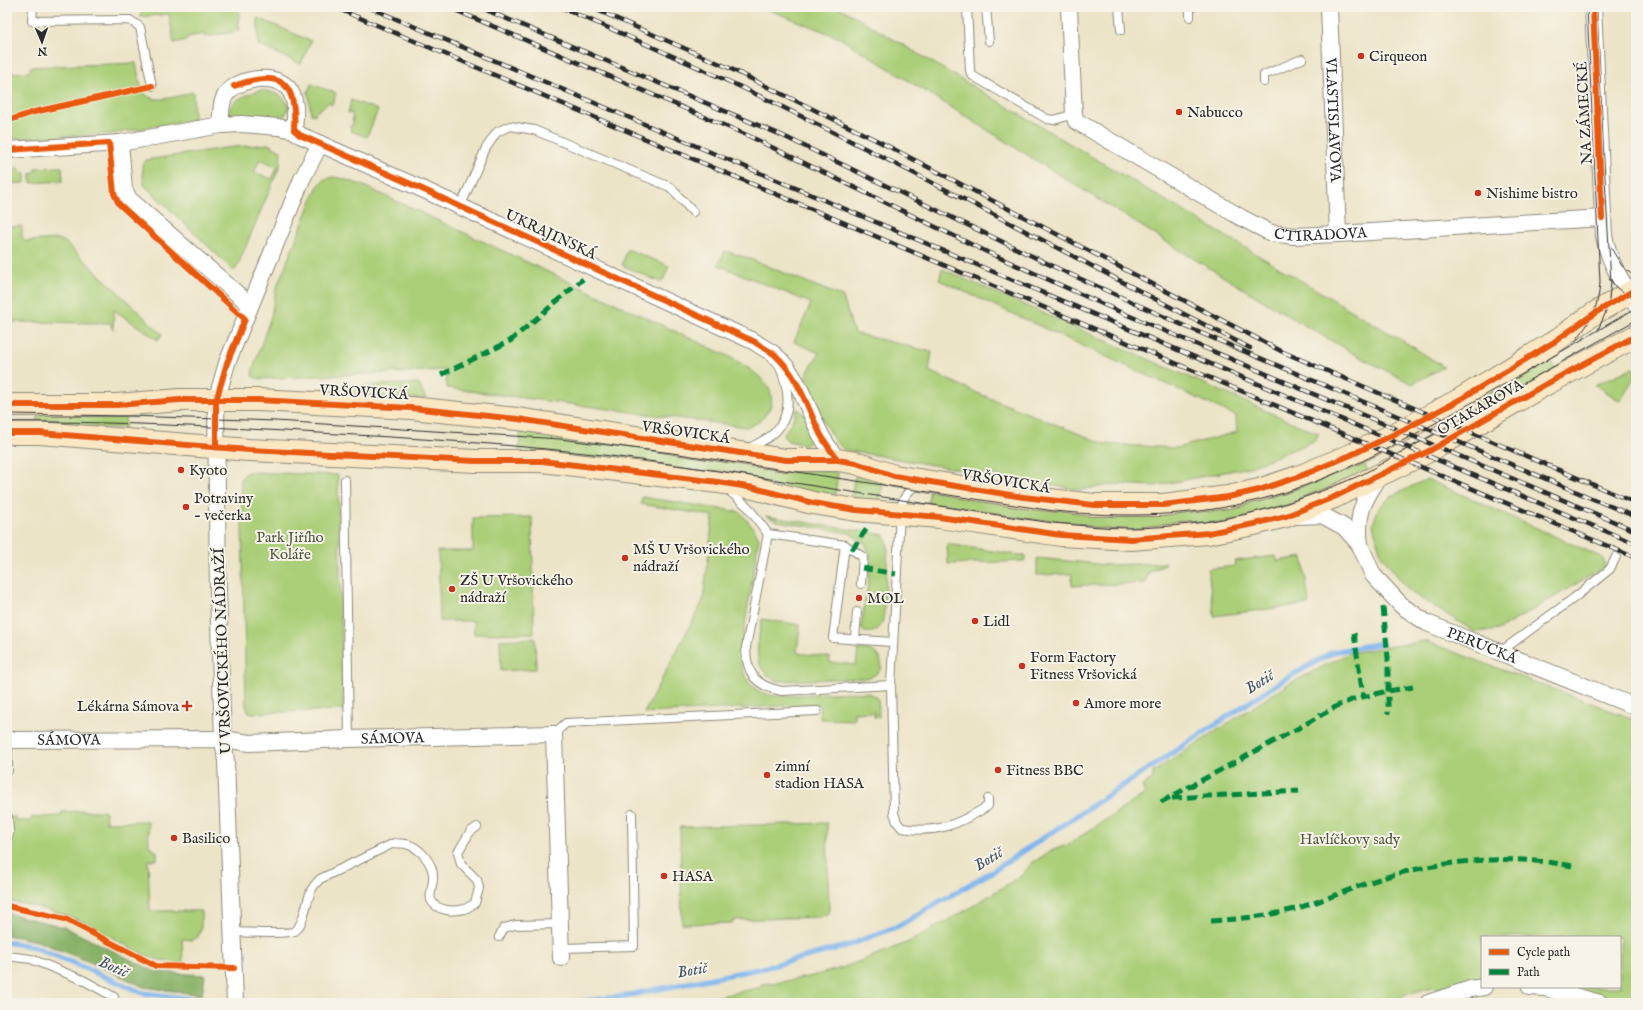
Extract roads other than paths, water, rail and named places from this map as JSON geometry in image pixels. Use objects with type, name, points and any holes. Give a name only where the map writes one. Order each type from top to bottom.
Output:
[{"type":"main road","name":"OTAKAROVA","points":[[1351,454],[1405,429],[1461,399],[1554,342],[1595,313],[1634,295]]},
{"type":"main road","name":"OTAKAROVA","points":[[1286,516],[1334,497],[1431,450],[1546,384],[1636,336]]},
{"type":"main road","name":"VRŠOVICKÁ","points":[[15,404],[117,405],[180,400],[258,400],[412,408],[476,414],[786,460],[838,460],[856,463],[894,476],[1059,502],[1094,505],[1163,505],[1228,497],[1259,490],[1298,477],[1351,454]]},
{"type":"main road","points":[[15,404],[15,433],[249,450],[475,461],[542,461],[718,482],[754,488],[813,503],[856,510],[939,517],[1061,535],[1131,539],[1208,532],[1254,524],[1286,516]]},
{"type":"street","points":[[1070,7],[1074,114]]},
{"type":"street","name":"VLASTISLAVOVA","points":[[1329,7],[1338,234]]},
{"type":"street","name":"NA ZÁMECKÉ","points":[[1593,7],[1602,218],[1605,243],[1610,260],[1617,275],[1634,295]]},
{"type":"street","points":[[221,125],[222,102],[234,86],[252,80],[273,79],[281,82],[291,92],[295,105],[294,130]]},
{"type":"street","name":"CTIRADOVA","points":[[1074,114],[1076,121],[1242,218],[1271,233],[1294,236],[1602,218]]},
{"type":"street","name":"UKRAJINSKÁ","points":[[7,150],[120,143],[221,125],[266,125],[294,130],[300,135],[718,324],[754,342],[775,355],[801,388],[817,428],[828,447],[838,460]]},
{"type":"street","points":[[120,143],[124,189],[129,199],[250,305]]},
{"type":"street","name":"U VRŠOVICKÉHO NÁDRAŽÍ","points":[[235,1003],[234,932],[226,761],[223,739],[218,594],[216,401],[225,369],[250,305],[302,179],[320,144]]},
{"type":"street","name":"PERUCKÁ","points":[[1360,545],[1359,521],[1361,509],[1366,496],[1382,475]]},
{"type":"street","name":"PERUCKÁ","points":[[1286,516],[1322,515],[1344,528],[1360,545],[1373,575],[1402,606],[1427,623],[1636,707]]},
{"type":"street","points":[[554,734],[561,953]]},
{"type":"street","name":"SÁMOVA","points":[[8,740],[223,739],[250,743],[554,734]]},
{"type":"street","points":[[1428,1003],[1441,997],[1481,987]]},
{"type":"street","points":[[1545,988],[1600,1003]]},
{"type":"lane","points":[[32,7],[32,22],[130,20],[140,27],[152,86]]},
{"type":"lane","points":[[967,7],[970,70],[973,76],[1047,119],[1054,120],[1074,114]]},
{"type":"lane","points":[[986,7],[989,41]]},
{"type":"lane","points":[[1119,7],[1121,30]]},
{"type":"lane","points":[[1190,7],[1190,17]]},
{"type":"lane","points":[[1264,82],[1264,75],[1302,59]]},
{"type":"lane","points":[[460,207],[486,148],[497,132],[510,126],[534,130],[670,187],[693,212]]},
{"type":"lane","points":[[741,453],[774,433],[782,422],[788,407],[788,392],[775,355]]},
{"type":"lane","points":[[345,480],[349,739]]},
{"type":"lane","points":[[924,481],[910,489],[906,494],[902,501],[900,513],[892,642],[891,685],[894,813],[897,822],[902,828],[927,830],[944,828],[965,820],[988,806],[988,799]]},
{"type":"lane","points":[[718,482],[748,507],[768,534],[845,546],[863,557],[861,584]]},
{"type":"lane","points":[[768,534],[746,647],[746,662],[753,676],[762,684],[771,689],[782,691],[891,685]]},
{"type":"lane","points":[[845,546],[833,638],[892,642]]},
{"type":"lane","points":[[1500,652],[1574,598],[1610,569],[1616,557]]},
{"type":"lane","points":[[854,639],[857,612]]},
{"type":"lane","points":[[554,734],[566,723],[817,711]]},
{"type":"lane","points":[[8,740],[8,771]]},
{"type":"lane","points":[[561,953],[634,946],[632,814]]},
{"type":"lane","points":[[8,817],[9,834]]},
{"type":"lane","points":[[234,932],[285,933],[295,931],[300,926],[310,891],[320,879],[394,844],[406,844],[416,848],[427,860],[433,876],[431,898],[434,904],[452,911],[466,909],[475,903],[479,888],[477,880],[461,864],[458,852],[470,832],[477,827]]},
{"type":"lane","points":[[499,937],[504,928],[515,925],[560,924]]},
{"type":"lane","points":[[7,956],[31,960],[83,980],[114,997],[116,1003]]},
{"type":"waterway","name":"Botič","points":[[568,1003],[619,997],[763,968],[847,946],[898,926],[993,871],[1280,682],[1333,652],[1382,643]]},
{"type":"waterway","name":"Botič","points":[[7,942],[35,947],[143,993],[214,1002]]},
{"type":"tram line","points":[[1576,340],[1586,327],[1596,306],[1600,282],[1587,7]]},
{"type":"tram line","points":[[1597,7],[1611,282],[1608,307],[1598,330]]},
{"type":"tram line","points":[[1611,248],[1622,266],[1636,278]]},
{"type":"tram line","points":[[1609,279],[1618,289],[1636,299]]},
{"type":"tram line","points":[[7,414],[276,421],[560,439],[672,453],[1054,511],[1106,515],[1185,513],[1236,505],[1262,499],[1306,485],[1348,468],[1430,426],[1636,308]]},
{"type":"tram line","points":[[7,422],[124,423],[426,439],[532,448],[603,455],[772,479],[1053,523],[1119,528],[1160,527],[1220,519],[1278,506],[1306,497],[1363,474],[1636,320]]},
{"type":"railway","points":[[334,7],[1636,558]]},
{"type":"railway","points":[[368,7],[1636,544]]},
{"type":"railway","points":[[448,7],[749,136],[987,252],[1118,311],[1636,531]]},
{"type":"railway","points":[[479,7],[779,134],[1061,270],[1189,328],[1636,517]]},
{"type":"railway","points":[[560,7],[717,76],[829,130],[1250,348]]},
{"type":"railway","points":[[590,7],[725,66],[880,142],[1283,352],[1636,503]]},
{"type":"place","name":"Cirqueon","points":[[1361,56]]},
{"type":"place","name":"Nabucco","points":[[1179,112]]},
{"type":"place","name":"Nishime bistro","points":[[1478,193]]},
{"type":"place","name":"Kyoto","points":[[181,470]]},
{"type":"place","name":"Potraviny - večerka","points":[[186,507]]},
{"type":"place","name":"MŠ U Vršovického nádraží","points":[[625,558]]},
{"type":"place","name":"ZŠ U Vršovického nádraží","points":[[452,589]]},
{"type":"place","name":"MOL","points":[[859,598]]},
{"type":"place","name":"Lidl","points":[[975,621]]},
{"type":"place","name":"Form Factory Fitness Vršovická","points":[[1022,666]]},
{"type":"place","name":"Amore more","points":[[1076,703]]},
{"type":"place","name":"Lékárna Sámova","points":[[187,706]]},
{"type":"place","name":"Fitness BBC","points":[[998,770]]},
{"type":"place","name":"zimní stadion HASA","points":[[767,775]]},
{"type":"place","name":"Basilico","points":[[174,838]]},
{"type":"place","name":"HASA","points":[[664,876]]},
{"type":"park label","name":"Park Jiřího Koláře","points":[[290,546]]},
{"type":"park label","name":"Havlíčkovy sady","points":[[1350,839]]}]
